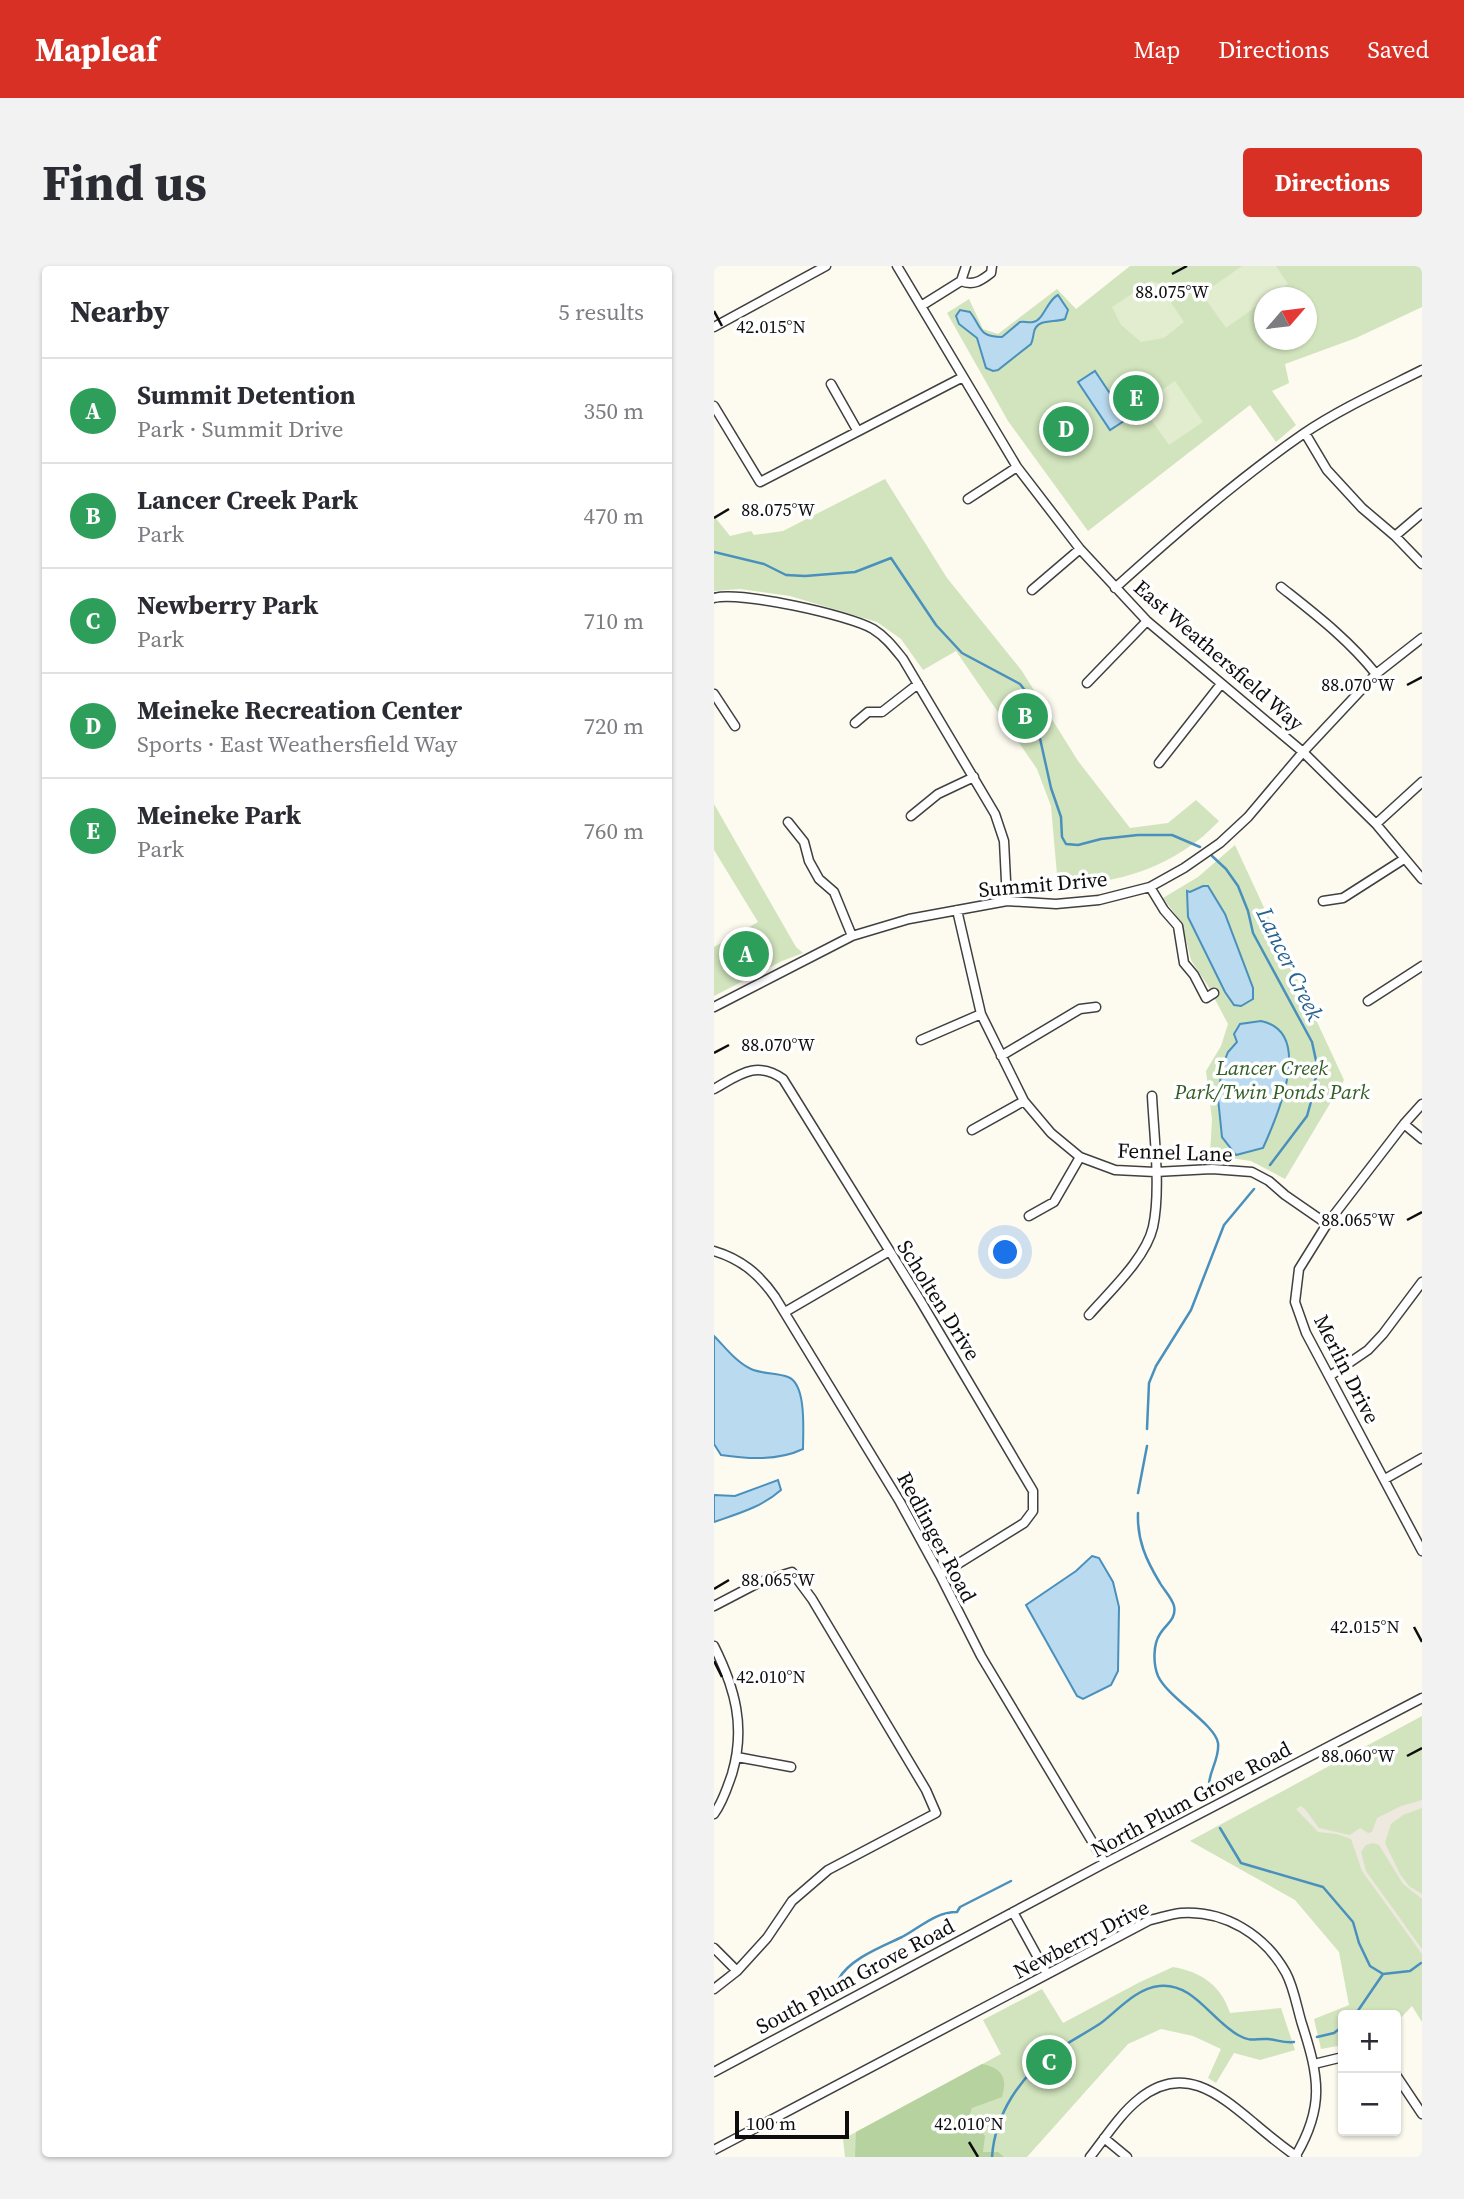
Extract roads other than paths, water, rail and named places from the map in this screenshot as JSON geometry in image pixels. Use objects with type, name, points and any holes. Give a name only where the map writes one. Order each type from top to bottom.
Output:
[{"type":"street","points":[[714,327],[826,266]]},
{"type":"street","name":"East Weathersfield Way","points":[[897,266],[1017,467],[1080,548],[1147,621],[1303,752],[1376,824],[1422,879]]},
{"type":"street","points":[[921,306],[961,281],[966,266]]},
{"type":"street","points":[[961,281],[976,283],[991,273],[992,266]]},
{"type":"street","points":[[1115,588],[1188,522],[1305,433],[1367,397],[1422,370]]},
{"type":"street","points":[[714,406],[760,482],[962,377]]},
{"type":"street","points":[[831,384],[857,430]]},
{"type":"street","points":[[1305,433],[1327,470],[1362,509],[1395,536],[1422,564]]},
{"type":"street","points":[[968,499],[1017,467]]},
{"type":"street","points":[[1395,536],[1422,513]]},
{"type":"street","points":[[1032,590],[1080,548]]},
{"type":"street","points":[[1281,587],[1332,627],[1376,674]]},
{"type":"street","points":[[714,598],[756,598],[855,621],[890,642],[995,814],[1004,841],[1007,901]]},
{"type":"street","points":[[1087,683],[1147,621]]},
{"type":"street","name":"Summit Drive","points":[[714,1007],[852,936],[909,919],[1007,901],[1056,904],[1099,900],[1150,887],[1184,869],[1220,843],[1248,817],[1303,752],[1376,674],[1422,638]]},
{"type":"street","points":[[855,723],[868,712],[882,712],[918,684]]},
{"type":"street","points":[[1159,763],[1221,684]]},
{"type":"street","points":[[714,694],[735,726]]},
{"type":"street","points":[[911,816],[937,794],[974,777]]},
{"type":"street","points":[[1376,824],[1422,782]]},
{"type":"street","points":[[788,822],[804,842],[809,861],[819,879],[834,892],[852,936]]},
{"type":"street","points":[[1323,901],[1343,898],[1405,859]]},
{"type":"street","points":[[1150,887],[1178,926],[1184,963],[1206,998],[1214,993]]},
{"type":"street","name":"Fennel Lane","points":[[957,910],[982,1014],[1024,1101],[1051,1133],[1080,1157],[1115,1170],[1155,1172],[1212,1169],[1252,1172],[1269,1181],[1327,1224]]},
{"type":"street","points":[[1368,1001],[1422,966]]},
{"type":"street","points":[[1001,1056],[1080,1009],[1096,1007]]},
{"type":"street","points":[[921,1040],[982,1014]]},
{"type":"street","name":"Scholten Drive","points":[[714,1089],[750,1070],[766,1069],[783,1079],[968,1380],[1035,1496],[1033,1511],[1016,1529],[940,1575]]},
{"type":"street","points":[[1089,1315],[1133,1266],[1153,1229],[1156,1204],[1152,1096]]},
{"type":"street","points":[[972,1130],[1024,1101]]},
{"type":"street","name":"Merlin Drive","points":[[1422,1104],[1327,1224],[1299,1269],[1295,1302],[1306,1333],[1422,1551]]},
{"type":"street","points":[[1404,1124],[1422,1139]]},
{"type":"street","points":[[1029,1216],[1054,1202],[1080,1157]]},
{"type":"street","name":"Redlinger Road","points":[[714,1251],[728,1255],[749,1267],[764,1281],[785,1312],[900,1502],[981,1656],[1105,1863]]},
{"type":"street","points":[[785,1312],[888,1252]]},
{"type":"street","points":[[1330,1376],[1368,1350],[1384,1334],[1422,1282]]},
{"type":"street","points":[[1385,1479],[1422,1458]]},
{"type":"street","points":[[714,1606],[760,1582],[792,1572],[812,1599],[926,1790],[936,1812],[828,1870],[792,1901],[767,1938],[737,1970],[714,1989]]},
{"type":"street","points":[[714,1646],[729,1677],[740,1728],[737,1757],[726,1792],[714,1814]]},
{"type":"street","name":"North Plum Grove Road","points":[[1013,1912],[1422,1698]]},
{"type":"street","points":[[737,1757],[791,1767]]},
{"type":"street","points":[[1013,1912],[1047,1974]]},
{"type":"street","name":"South Plum Grove Road","points":[[714,2072],[1013,1912]]},
{"type":"street","name":"Newberry Drive","points":[[714,2150],[1150,1920],[1179,1913],[1206,1913],[1240,1925],[1256,1937],[1287,1975],[1314,2064],[1317,2098],[1314,2117],[1296,2157]]},
{"type":"street","points":[[714,1948],[737,1970]]},
{"type":"street","points":[[1314,2064],[1338,2058]]},
{"type":"street","points":[[1090,2157],[1140,2097],[1162,2086],[1181,2082],[1206,2087],[1226,2100],[1296,2157]]},
{"type":"street","points":[[1401,2082],[1422,2114]]},
{"type":"street","points":[[1104,2138],[1127,2157]]},
{"type":"water","points":[[1058,295],[1068,310],[1065,319],[1039,325],[1031,344],[998,370],[986,368],[977,338],[959,324],[956,316],[960,310],[970,312],[984,333],[1002,337],[1020,322],[1037,320]]},
{"type":"water","points":[[1095,371],[1127,419],[1110,430],[1078,382]]},
{"type":"water","points":[[1208,886],[1225,914],[1253,988],[1253,999],[1241,1006],[1234,1005],[1225,992],[1188,917],[1187,891]]},
{"type":"water","points":[[1261,1021],[1277,1028],[1286,1041],[1288,1077],[1263,1148],[1236,1155],[1222,1137],[1218,1098],[1222,1067],[1228,1052],[1237,1042],[1234,1034],[1240,1024]]},
{"type":"water","points":[[714,1336],[746,1366],[794,1381],[803,1409],[803,1449],[783,1456],[763,1458],[721,1455],[714,1444]]},
{"type":"water","points":[[778,1480],[781,1490],[774,1496],[714,1522],[714,1495],[735,1496]]},
{"type":"water","points":[[1092,1556],[1099,1558],[1113,1582],[1119,1607],[1118,1671],[1111,1685],[1083,1699],[1077,1696],[1026,1605],[1076,1571]]},
{"type":"waterway","name":"Lancer Creek","points":[[714,552],[764,564],[786,575],[805,576],[855,572],[891,558],[936,625],[962,653],[1020,684],[1031,698],[1051,788],[1061,817],[1062,837],[1066,844],[1078,845],[1101,839],[1138,835],[1172,835],[1200,847]]},
{"type":"waterway","name":"Lancer Creek","points":[[1212,856],[1238,886],[1253,933],[1312,1042],[1317,1065],[1307,1116],[1270,1165]]},
{"type":"waterway","points":[[1147,1429],[1149,1383],[1156,1366],[1191,1310],[1224,1225],[1254,1189]]},
{"type":"waterway","points":[[1138,1493],[1147,1446]]},
{"type":"waterway","points":[[1138,1513],[1143,1550],[1174,1606],[1172,1618],[1156,1643],[1156,1671],[1171,1693],[1215,1736],[1218,1749],[1209,1785]]},
{"type":"waterway","points":[[1220,1828],[1241,1863],[1323,1887],[1353,1922],[1370,1966],[1383,1974],[1410,1971],[1421,1963]]},
{"type":"waterway","points":[[838,1980],[866,1954],[935,1917],[957,1912],[960,1907],[1011,1881]]},
{"type":"waterway","points":[[1358,2010],[1383,1974]]},
{"type":"waterway","points":[[992,2157],[994,2141],[1004,2111],[1031,2072],[1056,2051],[1101,2023],[1143,1991],[1159,1986],[1171,1986],[1192,1996],[1228,2028],[1243,2037],[1250,2040],[1294,2042]]},
{"type":"waterway","points":[[1317,2037],[1338,2030]]},
{"type":"place","name":"Meineke Park","points":[[1136,398]]},
{"type":"place","name":"Meineke Recreation Center","points":[[1066,429]]},
{"type":"place","name":"Lancer Creek Park","points":[[1025,716]]},
{"type":"place","name":"Summit Detention","points":[[746,954]]},
{"type":"place","name":"Newberry Park","points":[[1049,2062]]},
{"type":"park label","name":"Lancer Creek Park/Twin Ponds Park","points":[[1272,1079]]}]
